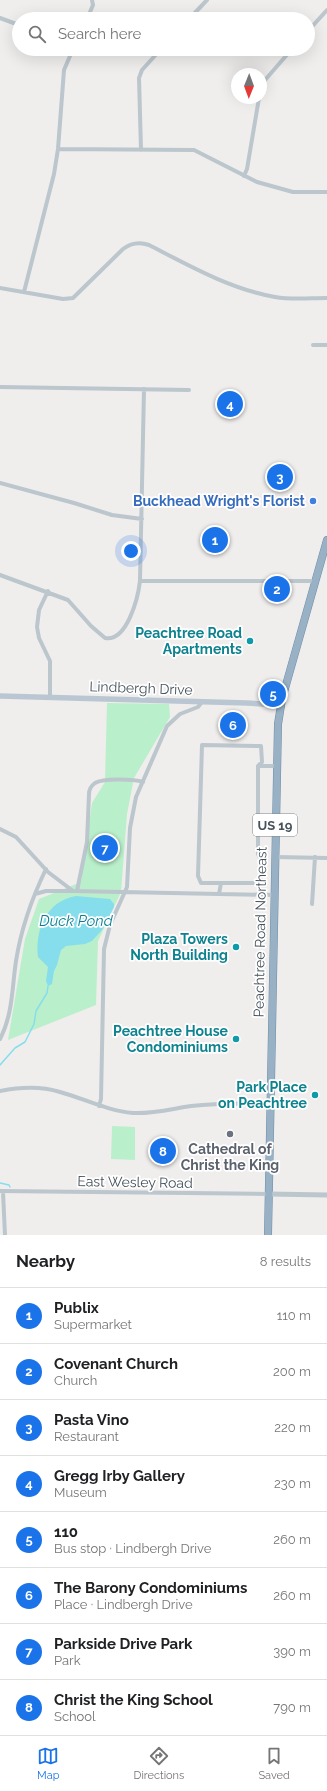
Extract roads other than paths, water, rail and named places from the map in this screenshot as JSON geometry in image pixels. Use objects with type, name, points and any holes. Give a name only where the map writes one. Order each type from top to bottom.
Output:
[{"type":"highway","name":"Peachtree Road Northeast","points":[[268,1235],[278,724],[280,705],[327,540]]},
{"type":"main road","name":"Lindbergh Drive","points":[[0,696],[280,705]]},
{"type":"street","points":[[90,12],[93,5],[92,0]]},
{"type":"street","points":[[196,12],[207,0]]},
{"type":"street","points":[[315,24],[327,10]]},
{"type":"street","points":[[0,18],[12,22]]},
{"type":"street","points":[[24,292],[54,174],[58,149],[64,70],[70,56]]},
{"type":"street","points":[[141,150],[139,78],[142,70],[155,56]]},
{"type":"street","points":[[267,78],[286,56]]},
{"type":"street","points":[[244,176],[247,169],[258,104]]},
{"type":"street","points":[[58,149],[194,150],[256,182],[293,192],[327,192]]},
{"type":"street","points":[[0,288],[63,300],[73,298],[122,249],[130,244],[139,243],[150,245],[219,280],[259,292],[286,298],[327,298]]},
{"type":"street","points":[[313,345],[327,345]]},
{"type":"street","points":[[0,387],[189,390]]},
{"type":"street","points":[[0,575],[48,591],[68,600],[99,635],[104,638],[112,638],[120,634],[127,623],[137,597],[140,581],[144,389]]},
{"type":"street","points":[[0,483],[112,515],[142,519]]},
{"type":"street","points":[[140,581],[316,581]]},
{"type":"street","points":[[48,591],[39,610],[37,627],[39,638],[50,661],[50,697]]},
{"type":"street","points":[[99,1106],[101,1099],[104,949],[110,925],[126,892],[128,883],[131,817],[136,797],[167,726],[180,714],[198,707],[202,702]]},
{"type":"street","points":[[202,745],[261,746],[262,762],[258,766],[258,854],[262,861],[261,878],[259,883],[209,883],[201,883],[198,876],[202,745]]},
{"type":"street","points":[[258,766],[276,766]]},
{"type":"street","points":[[75,891],[87,842],[90,788],[95,783],[101,781],[135,780],[143,782]]},
{"type":"street","points":[[0,829],[16,837],[46,870],[75,891]]},
{"type":"street","points":[[275,857],[327,858]]},
{"type":"street","points":[[312,904],[315,857]]},
{"type":"street","points":[[0,1039],[9,1016],[19,944],[35,894],[46,870]]},
{"type":"street","points":[[207,894],[209,883]]},
{"type":"street","points":[[219,894],[221,883]]},
{"type":"street","points":[[35,894],[46,891],[274,894]]},
{"type":"street","points":[[0,1091],[20,1088],[46,1089],[99,1106],[121,1111],[142,1113],[211,1104],[270,1104]]},
{"type":"street","points":[[2,1192],[5,1235]]},
{"type":"street","name":"East Wesley Road","points":[[2,1192],[269,1194]]},
{"type":"street","points":[[269,1194],[327,1195]]},
{"type":"water","name":"Duck Pond","points":[[76,896],[110,899],[114,904],[114,907],[102,930],[92,941],[85,944],[66,946],[61,950],[54,971],[52,984],[48,986],[46,981],[48,967],[38,957],[38,937],[41,927],[50,910],[66,899]]},
{"type":"waterway","points":[[0,1065],[15,1048],[25,1042],[34,1024],[36,1011],[47,993],[48,986]]},
{"type":"waterway","points":[[0,1183],[9,1185],[10,1187]]},
{"type":"place","name":"Gregg Irby Gallery","points":[[230,404]]},
{"type":"place","name":"Pasta Vino","points":[[280,477]]},
{"type":"place","name":"Buckhead Wright's Florist","points":[[313,501]]},
{"type":"place","name":"Publix","points":[[215,540]]},
{"type":"place","name":"Covenant Church","points":[[277,589]]},
{"type":"place","name":"Peachtree Road Apartments","points":[[250,641]]},
{"type":"place","name":"110","points":[[273,694]]},
{"type":"place","name":"The Barony Condominiums","points":[[233,725]]},
{"type":"place","name":"Parkside Drive Park","points":[[105,848]]},
{"type":"place","name":"Plaza Towers North Building","points":[[236,947]]},
{"type":"place","name":"Peachtree House Condominiums","points":[[236,1039]]},
{"type":"place","name":"Park Place on Peachtree","points":[[315,1095]]},
{"type":"place","name":"Cathedral of Christ the King","points":[[230,1134]]},
{"type":"place","name":"Christ the King School","points":[[163,1151]]}]
